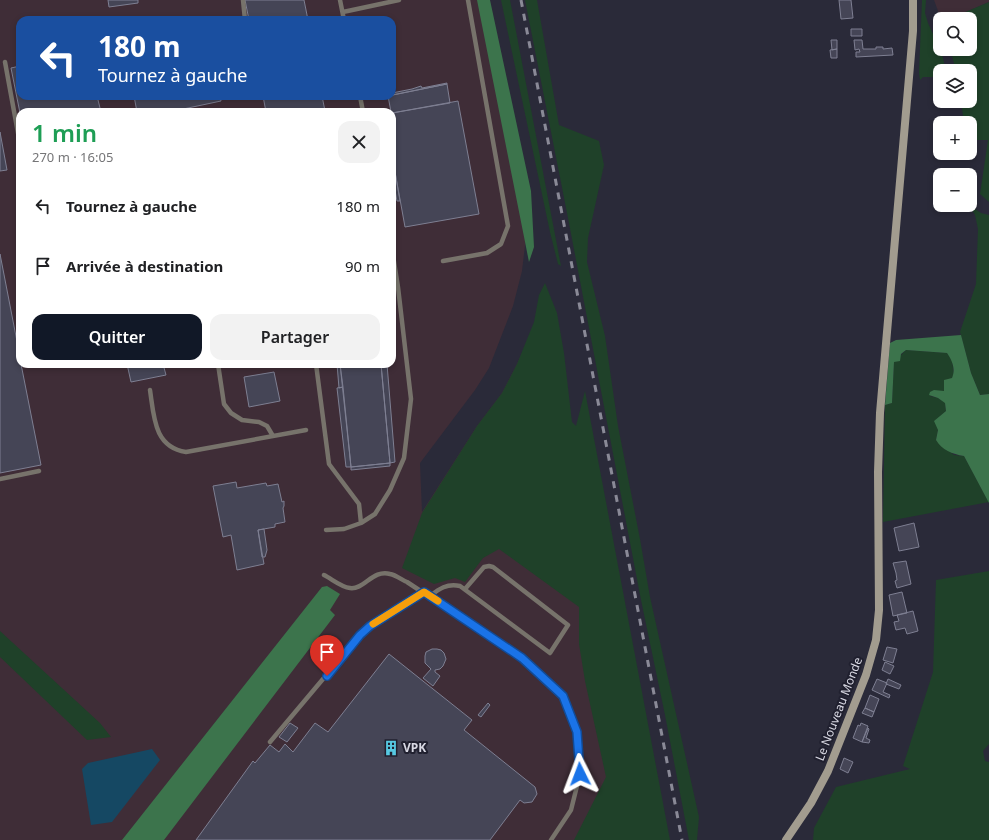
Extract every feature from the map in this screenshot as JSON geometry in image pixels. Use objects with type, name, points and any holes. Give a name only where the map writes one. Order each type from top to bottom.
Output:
[{"type":"street","name":"Le Nouveau Monde","points":[[786,840],[799,823],[820,787],[866,675],[876,640],[879,610],[878,472],[880,413],[911,60],[913,0]]},
{"type":"lane","points":[[243,0],[245,16]]},
{"type":"lane","points":[[340,0],[344,16]]},
{"type":"lane","points":[[343,12],[399,0]]},
{"type":"lane","points":[[443,261],[487,253],[501,244],[508,226],[468,0]]},
{"type":"lane","points":[[5,62],[16,122]]},
{"type":"lane","points":[[326,530],[344,529],[361,523],[375,514],[390,490],[404,458],[411,399],[396,274]]},
{"type":"lane","points":[[219,368],[224,404],[231,413],[242,420],[260,422],[267,426],[273,436]]},
{"type":"lane","points":[[317,368],[329,464],[359,504],[361,523]]},
{"type":"lane","points":[[150,390],[155,424],[159,434],[166,444],[176,450],[186,452],[306,430]]},
{"type":"lane","points":[[0,479],[39,471]]},
{"type":"lane","points":[[430,596],[446,586],[456,585],[465,589],[550,653],[568,625],[493,567],[484,567],[465,589]]},
{"type":"lane","points":[[324,575],[350,588],[356,587],[377,574],[390,574],[424,592],[522,658],[563,696],[577,732],[580,774],[571,810],[551,840]]},
{"type":"lane","points":[[270,742],[360,635],[370,626],[424,592]]},
{"type":"shaded area","points":[[0,0],[486,0],[526,237],[522,271],[513,306],[489,368],[475,390],[420,463],[422,512],[477,426],[502,393],[534,326],[636,840],[0,840]]},
{"type":"shaded area","points":[[934,0],[989,0],[989,2],[965,12],[938,12]]},
{"type":"green space","points":[[477,0],[490,0],[531,191],[534,247],[529,262]]},
{"type":"green space","points":[[501,0],[510,0],[561,266],[558,264],[550,232]]},
{"type":"green space","points":[[525,0],[537,0],[559,125],[599,141],[604,165],[588,238],[587,262],[605,336],[618,426],[650,597],[699,817],[697,840],[689,840]]},
{"type":"green space","points":[[922,0],[926,0],[925,13],[933,34],[933,56],[942,56],[944,64],[933,64],[933,77],[923,77],[920,80]]},
{"type":"green space","points":[[989,2],[989,202],[980,194],[988,140],[977,140],[977,116],[963,116],[962,108],[977,108],[977,64],[954,64],[952,56],[977,56],[977,12],[965,12]]},
{"type":"green space","points":[[977,210],[989,215],[989,394],[980,395],[971,373],[960,332],[976,284],[978,229],[973,212],[977,212]]},
{"type":"green space","points":[[545,283],[557,313],[564,353],[572,422],[576,426],[585,391],[670,840],[574,840],[606,777],[585,681],[579,644],[579,607],[499,549],[483,558],[465,582],[455,578],[434,584],[402,568],[422,513],[477,426],[502,393],[517,364],[534,322],[539,295]]},
{"type":"green space","points":[[961,335],[971,373],[980,395],[989,394],[989,503],[964,456],[948,451],[936,440],[938,430],[934,421],[946,411],[945,403],[938,398],[929,395],[930,392],[934,390],[944,391],[944,380],[952,378],[954,371],[953,365],[947,353],[906,350],[901,354],[900,361],[894,362],[892,403],[885,405],[890,343],[896,340]]},
{"type":"green space","points":[[906,350],[947,353],[952,360],[954,375],[944,391],[930,396],[945,402],[946,411],[937,419],[938,430],[936,440],[954,455],[964,456],[989,502],[883,522],[885,405],[892,403],[894,362]]},
{"type":"green space","points":[[989,571],[989,744],[983,751],[985,761],[989,762],[989,840],[813,840],[814,828],[836,787],[910,769],[903,766],[933,672],[936,580]]},
{"type":"green space","points":[[327,586],[340,594],[330,610],[335,615],[164,840],[122,840],[322,587]]},
{"type":"green space","points":[[0,631],[100,723],[111,737],[87,740],[0,657]]},
{"type":"water","points":[[152,749],[160,760],[112,822],[91,825],[82,769],[88,763]]},
{"type":"building","points":[[108,0],[138,0],[138,3],[109,7]]},
{"type":"building","points":[[245,0],[304,0],[307,16],[248,16]]},
{"type":"building","points":[[839,0],[851,0],[853,18],[841,19]]},
{"type":"building","points":[[851,29],[862,29],[862,36],[851,36]]},
{"type":"building","points":[[831,40],[837,40],[837,49],[832,50]]},
{"type":"building","points":[[854,40],[862,40],[863,49],[876,49],[876,47],[883,47],[883,49],[892,48],[893,55],[856,57],[856,52],[860,52],[859,49],[855,50]]},
{"type":"building","points":[[837,49],[837,58],[831,58],[830,50]]},
{"type":"building","points":[[16,67],[16,93],[11,68]]},
{"type":"building","points":[[447,83],[396,94],[396,92],[421,86],[422,88]]},
{"type":"building","points":[[447,84],[450,103],[396,112],[396,108],[390,108],[389,100],[396,100],[396,94]]},
{"type":"building","points":[[17,100],[98,100],[100,108],[19,108]]},
{"type":"building","points":[[135,100],[221,101],[188,108],[136,108]]},
{"type":"building","points":[[264,100],[323,100],[324,108],[265,108]]},
{"type":"building","points":[[458,101],[479,214],[405,227],[396,177],[396,112]]},
{"type":"building","points":[[0,132],[7,170],[0,171]]},
{"type":"building","points":[[396,178],[400,201],[397,201],[396,196]]},
{"type":"building","points":[[0,254],[16,336],[16,368],[22,368],[41,465],[0,473]]},
{"type":"building","points":[[128,368],[164,368],[166,375],[131,382]]},
{"type":"building","points":[[337,368],[341,368],[343,387],[339,388]]},
{"type":"building","points":[[340,368],[381,368],[390,463],[351,467]]},
{"type":"building","points":[[381,368],[387,368],[395,462],[390,463]]},
{"type":"building","points":[[274,372],[280,401],[249,407],[244,377]]},
{"type":"building","points":[[343,387],[351,467],[346,467],[337,388]]},
{"type":"building","points":[[390,463],[390,466],[351,470],[351,467]]},
{"type":"building","points":[[236,482],[237,488],[266,483],[267,486],[278,484],[282,502],[284,501],[283,508],[285,522],[275,524],[275,527],[258,530],[264,564],[237,570],[231,535],[223,537],[213,486]]},
{"type":"building","points":[[914,523],[919,547],[899,551],[894,528]]},
{"type":"building","points":[[264,529],[267,550],[265,557],[262,557],[258,530]]},
{"type":"building","points":[[906,561],[911,584],[897,588],[895,581],[897,580],[896,573],[893,563]]},
{"type":"building","points":[[902,592],[907,613],[893,616],[889,595]]},
{"type":"building","points":[[913,611],[918,631],[907,634],[905,628],[896,630],[894,622],[899,621],[897,615]]},
{"type":"building","points":[[887,647],[897,649],[893,663],[883,660]]},
{"type":"building","points":[[432,649],[441,650],[446,659],[440,669],[435,670],[435,672],[440,676],[433,686],[423,678],[431,669],[425,663],[425,656],[426,652]]},
{"type":"building","name":"VPK","points":[[389,654],[472,720],[464,730],[535,787],[537,794],[532,802],[524,803],[520,800],[490,840],[196,840],[253,761],[255,763],[270,745],[279,752],[285,744],[293,752],[315,723],[328,732]]},
{"type":"building","points":[[885,662],[894,666],[890,674],[882,670]]},
{"type":"building","points":[[877,679],[887,683],[883,692],[890,695],[889,698],[872,690]]},
{"type":"building","points":[[888,679],[901,685],[899,689],[886,684]]},
{"type":"building","points":[[870,695],[879,699],[874,712],[865,708]]},
{"type":"building","points":[[488,703],[490,705],[481,717],[478,715]]},
{"type":"building","points":[[865,708],[874,712],[872,717],[862,713]]},
{"type":"building","points":[[290,723],[298,728],[287,742],[279,737]]},
{"type":"building","points":[[861,723],[868,726],[862,742],[853,738],[858,725],[860,726]]},
{"type":"building","points":[[868,728],[866,738],[870,740],[869,743],[862,742]]},
{"type":"building","points":[[844,758],[853,762],[848,773],[840,769]]},
{"type":"railway","points":[[521,0],[682,840]]},
{"type":"slow traffic","points":[[373,624],[424,592],[438,601]]},
{"type":"place","name":"VPK","points":[[391,748]]},
{"type":"route","points":[[327,676],[360,635],[370,626],[424,592],[522,658],[563,696],[577,732],[580,774]]}]
